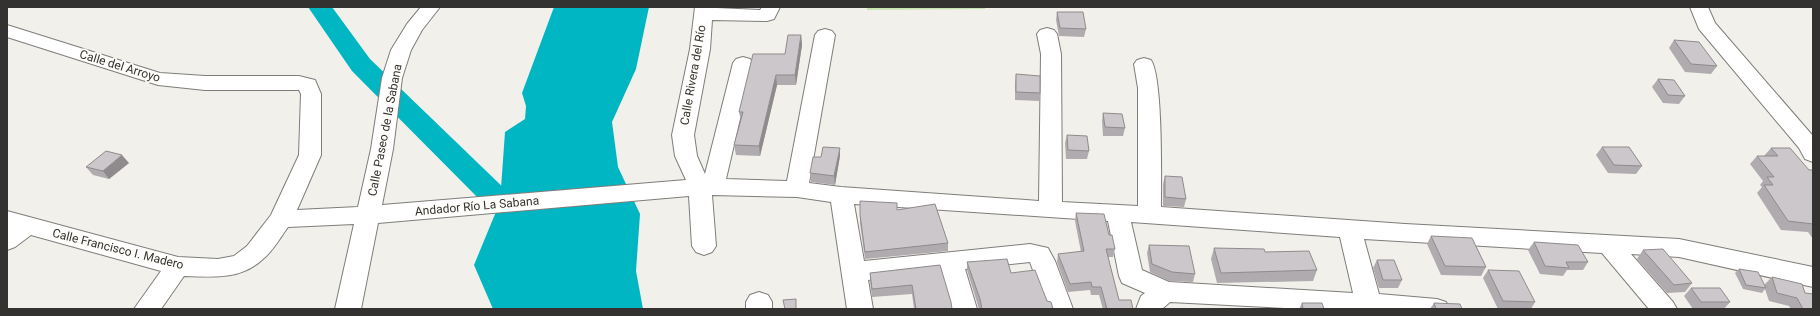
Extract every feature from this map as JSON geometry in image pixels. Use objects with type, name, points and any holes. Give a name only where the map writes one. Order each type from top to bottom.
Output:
[{"type":"street","name":"Calle Paseo de la Sabana","points":[[348,309],[382,149],[392,78],[401,50],[414,28],[431,7]]},
{"type":"street","points":[[703,11],[761,16],[767,15],[771,7]]},
{"type":"street","points":[[1699,7],[1706,25],[1809,145],[1813,154]]},
{"type":"street","name":"Calle Rivera del Río","points":[[703,11],[700,49],[683,135],[686,156],[707,187]]},
{"type":"street","name":"Calle del Arroyo","points":[[7,31],[158,79],[205,83],[299,83],[308,85]]},
{"type":"street","points":[[1047,34],[1051,54],[1050,210]]},
{"type":"street","points":[[797,189],[825,35]]},
{"type":"street","points":[[704,246],[707,187],[743,63]]},
{"type":"street","points":[[1144,64],[1148,88],[1150,215]]},
{"type":"street","name":"Calle Francisco I. Madero","points":[[17,223],[178,266],[218,268],[240,264],[256,252],[281,219],[310,155],[311,94],[308,85]]},
{"type":"street","name":"Andador Río La Sabana","points":[[281,219],[369,215],[672,188],[707,187],[797,189],[841,194],[1050,210],[1150,215],[1350,230],[1679,248],[1813,277]]},
{"type":"street","points":[[841,194],[860,309]]},
{"type":"street","points":[[1118,214],[1131,276],[1158,301],[1437,309]]},
{"type":"street","points":[[7,241],[17,223]]},
{"type":"street","points":[[1350,230],[1370,306]]},
{"type":"street","points":[[1608,244],[1664,309]]},
{"type":"street","points":[[853,272],[1030,253],[1038,255],[1043,261],[1060,309]]},
{"type":"street","points":[[951,262],[964,309]]},
{"type":"street","points":[[147,309],[178,266]]},
{"type":"green space","points":[[867,7],[985,7],[985,9],[867,10]]},
{"type":"water","points":[[554,7],[649,7],[636,69],[612,122],[618,167],[640,214],[636,271],[643,309],[493,309],[474,265],[500,202],[505,132],[525,119],[526,106],[522,93]]},
{"type":"building","points":[[1057,12],[1083,12],[1086,29],[1060,28]]},
{"type":"building","points":[[788,35],[801,35],[795,75],[776,75],[759,146],[734,145],[743,112],[739,112],[753,54],[785,54]]},
{"type":"building","points":[[1674,40],[1699,42],[1717,66],[1691,64]]},
{"type":"building","points":[[1016,74],[1040,76],[1040,93],[1016,92]]},
{"type":"building","points":[[1658,79],[1674,80],[1685,96],[1668,95]]},
{"type":"building","points":[[1103,113],[1122,114],[1125,128],[1105,127]]},
{"type":"building","points":[[1067,135],[1087,136],[1089,151],[1068,150]]},
{"type":"building","points":[[823,147],[840,148],[834,176],[810,173],[813,157],[821,157]]},
{"type":"building","points":[[1602,147],[1629,147],[1642,166],[1614,165]]},
{"type":"building","points":[[1771,148],[1790,148],[1809,170],[1813,170],[1813,224],[1788,221],[1764,185],[1773,185],[1767,177],[1774,177],[1757,156],[1778,156]]},
{"type":"building","points":[[106,151],[122,155],[103,171],[86,167]]},
{"type":"building","points":[[1165,176],[1182,177],[1186,199],[1165,197]]},
{"type":"building","points":[[860,201],[897,203],[897,210],[935,204],[948,243],[865,252],[860,215]]},
{"type":"building","points":[[1076,213],[1104,214],[1109,235],[1112,235],[1115,249],[1106,249],[1119,300],[1131,300],[1133,309],[1107,309],[1101,287],[1092,287],[1091,282],[1070,284],[1058,254],[1084,251]]},
{"type":"building","points":[[1431,236],[1472,238],[1486,267],[1445,266]]},
{"type":"building","points":[[1534,242],[1578,245],[1588,262],[1566,262],[1569,268],[1545,266]]},
{"type":"building","points":[[1149,245],[1189,246],[1195,274],[1172,272],[1152,264]]},
{"type":"building","points":[[1214,248],[1264,249],[1265,252],[1309,251],[1317,270],[1221,273]]},
{"type":"building","points":[[1663,249],[1692,283],[1674,285],[1643,250]]},
{"type":"building","points":[[1007,259],[1011,273],[1035,270],[1047,301],[1051,302],[1053,309],[982,309],[967,262]]},
{"type":"building","points":[[1377,260],[1394,260],[1402,280],[1383,280]]},
{"type":"building","points":[[940,265],[952,309],[916,309],[912,285],[872,289],[870,273]]},
{"type":"building","points":[[1739,269],[1758,272],[1766,288],[1746,285]]},
{"type":"building","points":[[1488,270],[1519,271],[1535,302],[1503,301]]},
{"type":"building","points":[[1772,277],[1802,284],[1805,293],[1813,294],[1813,309],[1803,309],[1797,298],[1777,293]]},
{"type":"building","points":[[1691,288],[1720,288],[1730,302],[1701,302]]},
{"type":"building","points":[[796,299],[796,309],[785,309],[783,300]]},
{"type":"building","points":[[1302,303],[1322,303],[1324,309],[1303,309]]},
{"type":"building","points":[[1434,303],[1460,304],[1462,309],[1436,309]]},
{"type":"waterway","points":[[320,7],[361,65],[500,202]]}]
